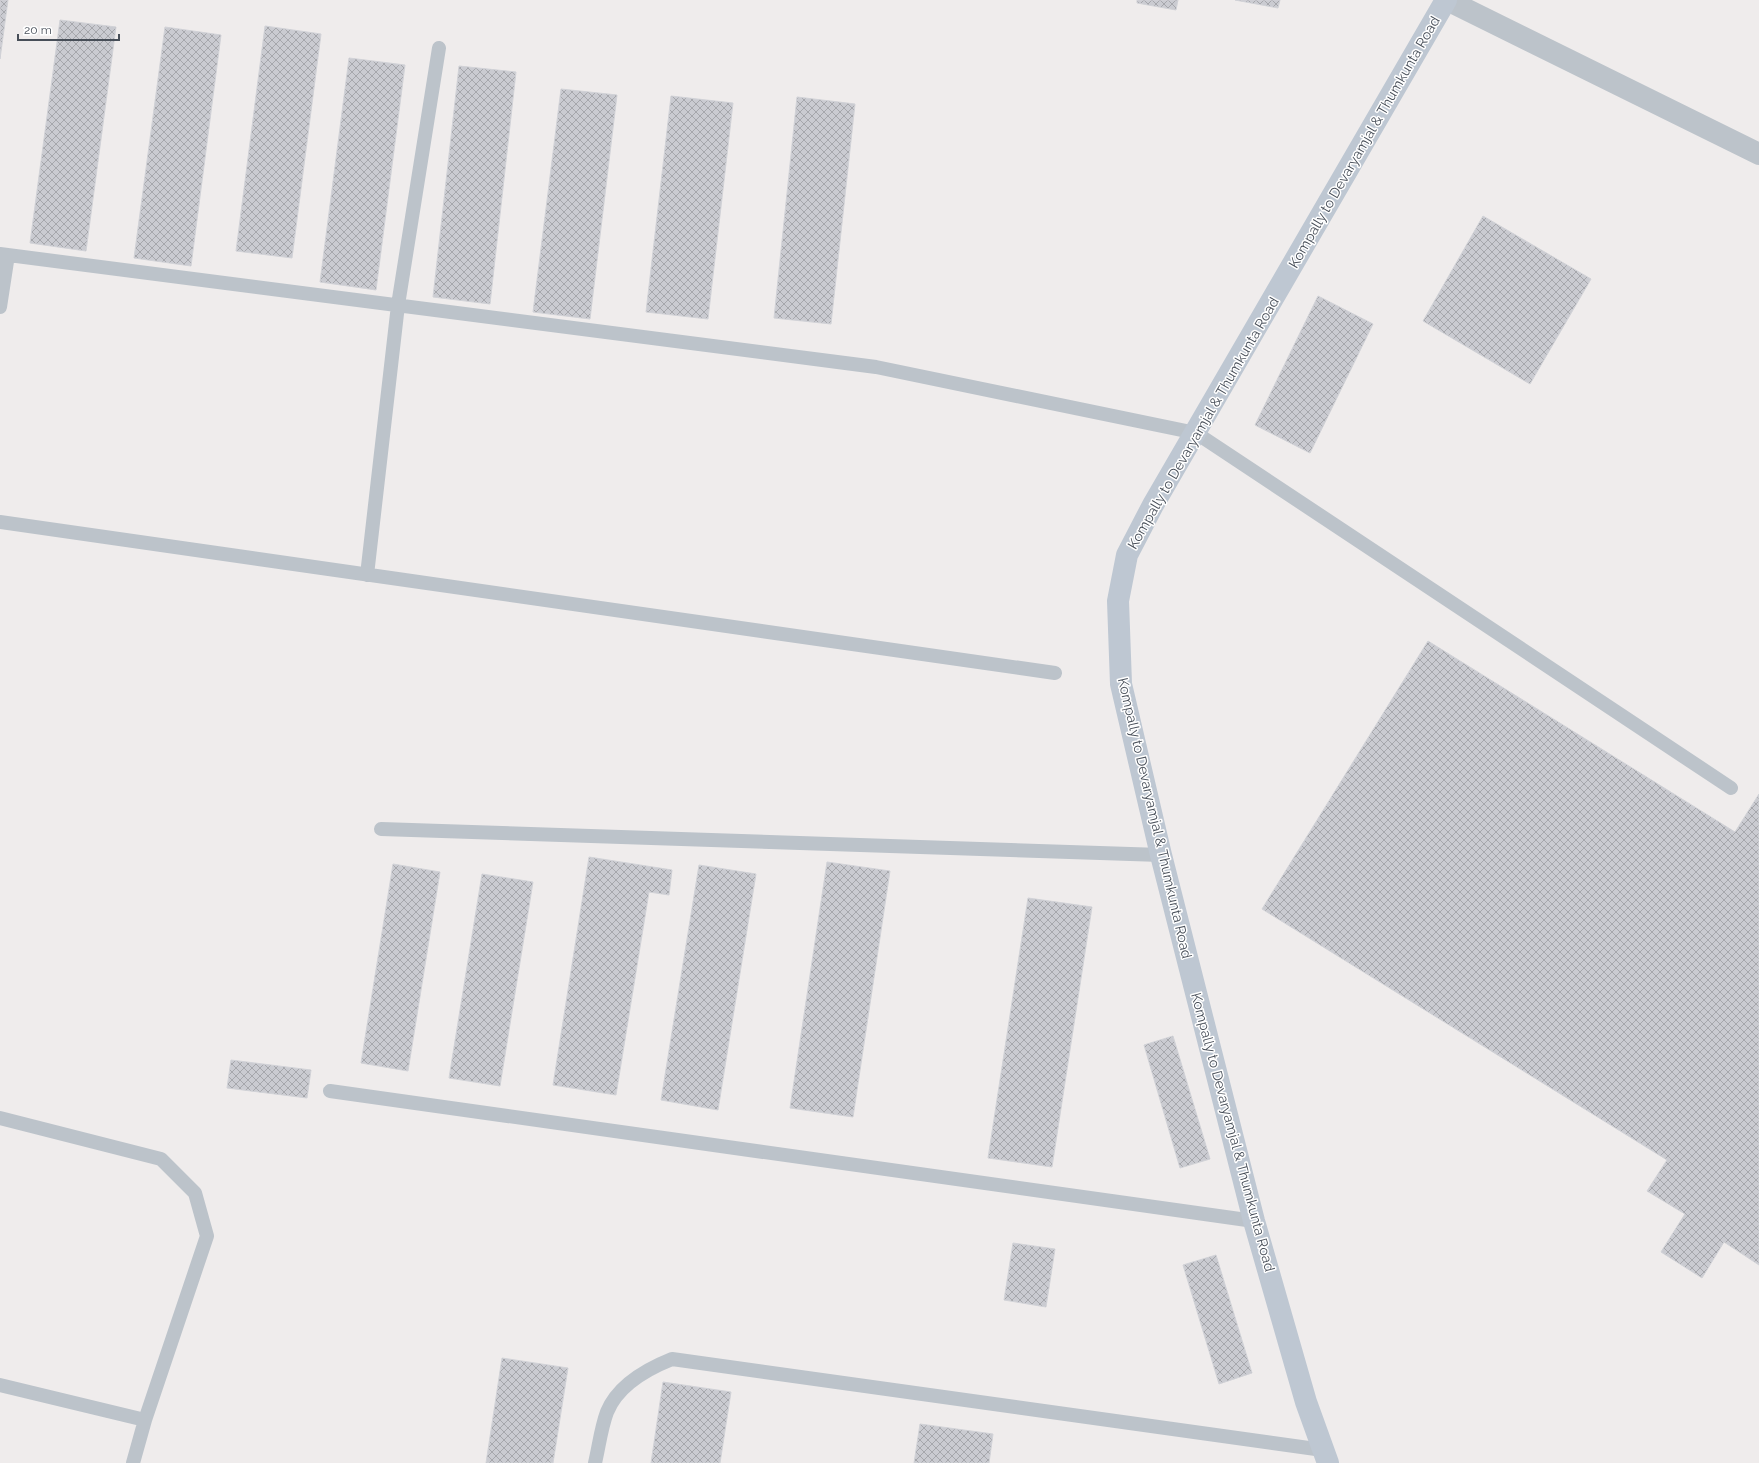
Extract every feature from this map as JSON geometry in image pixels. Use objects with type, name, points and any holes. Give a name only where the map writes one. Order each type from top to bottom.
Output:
[{"type":"main road","name":"Kompally to Devaryamjal & Thumkunta Road","points":[[1325,1456],[1306,1402],[1254,1221],[1162,856],[1121,684],[1118,601],[1127,555],[1153,505],[1446,0]]},
{"type":"street","points":[[1446,0],[1759,154]]},
{"type":"lane","points":[[367,575],[398,305],[439,48]]},
{"type":"lane","points":[[0,307],[4,255],[876,367],[1196,433],[1731,788]]},
{"type":"lane","points":[[0,522],[1055,673]]},
{"type":"lane","points":[[381,829],[1162,856]]},
{"type":"lane","points":[[330,1091],[1254,1221]]},
{"type":"lane","points":[[0,1118],[161,1159],[195,1193],[207,1236],[145,1420],[133,1463]]},
{"type":"lane","points":[[595,1463],[608,1411],[617,1397],[636,1377],[653,1366],[672,1359],[1325,1456]]},
{"type":"lane","points":[[0,1385],[145,1420]]},
{"type":"building","points":[[0,0],[8,0],[0,59]]},
{"type":"building","points":[[1137,0],[1178,0],[1176,10],[1137,3]]},
{"type":"building","points":[[1235,0],[1280,0],[1278,8]]},
{"type":"building","points":[[60,20],[116,27],[86,251],[30,243]]},
{"type":"building","points":[[265,26],[321,34],[292,258],[236,251]]},
{"type":"building","points":[[165,27],[221,35],[191,266],[134,258]]},
{"type":"building","points":[[349,58],[405,65],[376,290],[320,282]]},
{"type":"building","points":[[459,66],[516,72],[490,304],[433,297]]},
{"type":"building","points":[[561,89],[617,95],[590,319],[533,312]]},
{"type":"building","points":[[671,96],[733,103],[708,319],[646,312]]},
{"type":"building","points":[[797,97],[855,104],[831,324],[774,318]]},
{"type":"building","points":[[1483,216],[1591,279],[1530,384],[1423,321]]},
{"type":"building","points":[[1318,296],[1373,324],[1310,453],[1255,425]]},
{"type":"building","points":[[1428,641],[1735,832],[1759,794],[1759,1265],[1724,1242],[1702,1278],[1661,1252],[1685,1214],[1647,1191],[1667,1160],[1262,909]]},
{"type":"building","points":[[589,857],[672,870],[669,895],[649,892],[616,1095],[553,1085]]},
{"type":"building","points":[[827,862],[890,871],[853,1117],[790,1108]]},
{"type":"building","points":[[393,864],[440,872],[408,1071],[361,1063]]},
{"type":"building","points":[[699,865],[756,874],[718,1110],[661,1100]]},
{"type":"building","points":[[482,874],[533,882],[500,1086],[449,1078]]},
{"type":"building","points":[[1028,898],[1092,907],[1052,1167],[988,1158]]},
{"type":"building","points":[[1173,1036],[1210,1159],[1180,1168],[1144,1045]]},
{"type":"building","points":[[231,1060],[311,1070],[307,1098],[227,1088]]},
{"type":"building","points":[[1013,1243],[1055,1249],[1046,1307],[1004,1300]]},
{"type":"building","points":[[1216,1255],[1252,1373],[1219,1384],[1183,1265]]},
{"type":"building","points":[[502,1358],[568,1368],[553,1463],[486,1463]]},
{"type":"building","points":[[663,1382],[731,1392],[720,1463],[651,1463]]},
{"type":"building","points":[[920,1424],[993,1434],[989,1463],[914,1463]]}]
